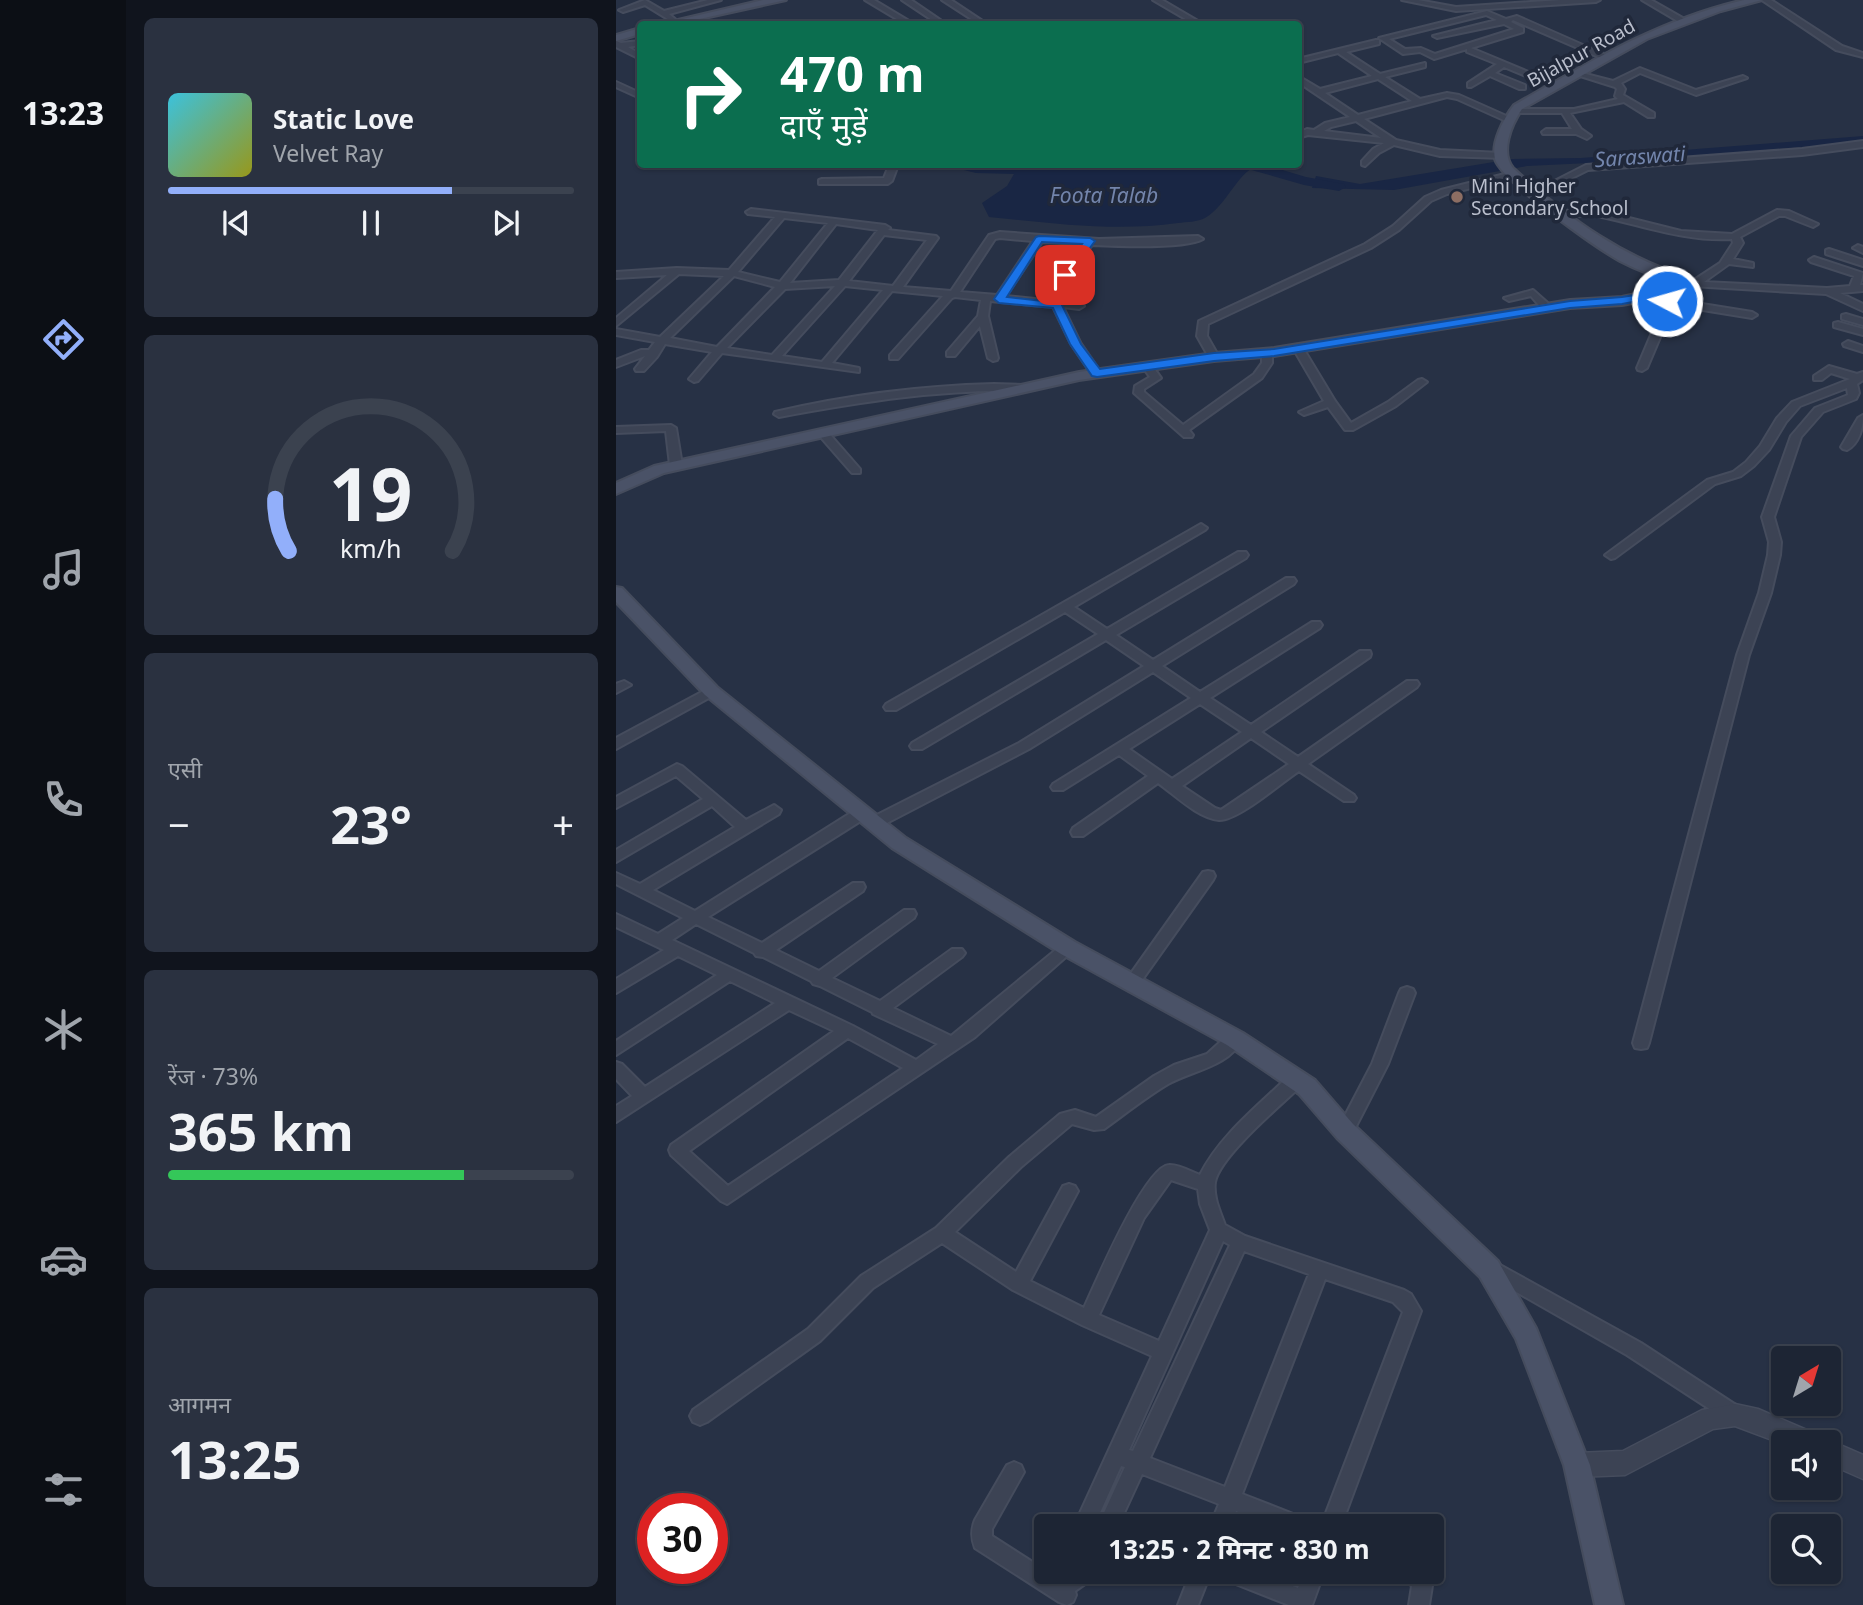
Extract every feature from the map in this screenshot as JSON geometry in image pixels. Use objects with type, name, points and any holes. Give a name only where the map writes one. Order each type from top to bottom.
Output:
[{"type":"main road","points":[[667,19],[757,0]]},
{"type":"main road","points":[[667,19],[781,0]]},
{"type":"main road","name":"Bijalpur Road","points":[[1512,115],[1643,37],[1684,21],[1758,0]]},
{"type":"main road","points":[[617,40],[637,30]]},
{"type":"main road","points":[[1512,115],[1507,166],[1535,193],[1621,257],[1649,270],[1694,284]]},
{"type":"main road","points":[[618,486],[676,466],[1097,373],[1214,357],[1267,353],[1546,308],[1667,297],[1694,284]]},
{"type":"main road","points":[[616,592],[711,691],[899,843],[1068,948],[1235,1038],[1302,1083],[1326,1106],[1345,1131],[1484,1264],[1510,1302],[1527,1336],[1577,1465],[1609,1605]]},
{"type":"street","points":[[623,10],[648,1],[667,19],[717,0]]},
{"type":"street","points":[[869,0],[904,21]]},
{"type":"street","points":[[906,0],[938,21]]},
{"type":"street","points":[[946,0],[978,21]]},
{"type":"street","points":[[1161,2],[1183,0]]},
{"type":"street","points":[[1406,0],[1456,9],[1596,0]]},
{"type":"street","points":[[1487,0],[1510,20],[1520,30],[1434,57],[1420,50],[1403,52],[1383,38],[1487,13],[1510,20],[1606,57]]},
{"type":"street","points":[[1646,0],[1684,21]]},
{"type":"street","points":[[1766,0],[1839,48],[1863,55]]},
{"type":"street","points":[[1161,2],[1194,21]]},
{"type":"street","points":[[1437,36],[1510,20]]},
{"type":"street","points":[[1448,42],[1510,20]]},
{"type":"street","points":[[1420,28],[1558,86]]},
{"type":"street","points":[[617,40],[637,43]]},
{"type":"street","points":[[617,40],[637,55]]},
{"type":"street","points":[[1302,60],[1376,42]]},
{"type":"street","points":[[1340,51],[1418,102]]},
{"type":"street","points":[[1471,85],[1503,64]]},
{"type":"street","points":[[1319,92],[1422,65]]},
{"type":"street","points":[[1613,83],[1640,71],[1696,93],[1743,78]]},
{"type":"street","points":[[1489,73],[1522,86]]},
{"type":"street","points":[[1578,74],[1621,87],[1618,95],[1623,100],[1651,115]]},
{"type":"street","points":[[1302,81],[1393,142]]},
{"type":"street","points":[[616,84],[637,94]]},
{"type":"street","points":[[1305,133],[1355,118],[1454,95],[1512,115],[1565,112],[1623,100]]},
{"type":"street","points":[[1565,112],[1578,131],[1587,136]]},
{"type":"street","points":[[1546,132],[1578,131]]},
{"type":"street","points":[[1305,133],[1393,142],[1507,166]]},
{"type":"street","points":[[1365,163],[1372,154],[1393,142]]},
{"type":"street","points":[[1535,193],[1581,170],[1594,167],[1801,152],[1863,144]]},
{"type":"street","points":[[1214,357],[1202,336],[1203,323],[1367,246],[1396,228],[1428,199],[1507,166]]},
{"type":"street","points":[[822,183],[888,181],[893,168]]},
{"type":"street","points":[[751,212],[884,228],[842,284],[775,358]]},
{"type":"street","points":[[1564,214],[1593,212],[1681,234],[1735,236],[1777,214],[1786,214],[1813,224]]},
{"type":"street","points":[[640,369],[662,340],[732,273],[782,215]]},
{"type":"street","points":[[694,379],[703,365],[782,286],[834,221]]},
{"type":"street","points":[[825,365],[893,289],[933,238],[881,232]]},
{"type":"street","points":[[894,357],[951,294],[992,237],[1000,235],[1039,239],[1170,242],[1198,239]]},
{"type":"street","points":[[1694,284],[1727,261],[1738,243],[1735,236]]},
{"type":"street","points":[[999,299],[1039,239]]},
{"type":"street","points":[[1065,275],[1090,241]]},
{"type":"street","points":[[1829,252],[1863,263]]},
{"type":"street","points":[[1694,284],[1827,290],[1858,288],[1860,275],[1814,260]]},
{"type":"street","points":[[1727,261],[1750,265]]},
{"type":"street","points":[[616,323],[677,271]]},
{"type":"street","points":[[616,275],[677,271],[732,273],[782,286],[842,284],[1079,306]]},
{"type":"street","points":[[1827,290],[1863,308]]},
{"type":"street","points":[[1509,298],[1533,293],[1546,308]]},
{"type":"street","points":[[1642,368],[1667,309],[1667,297],[1752,315]]},
{"type":"street","points":[[986,298],[983,316],[993,358]]},
{"type":"street","points":[[1057,305],[1076,344],[1097,373]]},
{"type":"street","points":[[951,354],[983,316]]},
{"type":"street","points":[[1863,322],[1842,321],[1863,332]]},
{"type":"street","points":[[616,332],[855,370]]},
{"type":"street","points":[[1848,344],[1863,349]]},
{"type":"street","points":[[1298,348],[1349,428],[1392,404],[1422,382]]},
{"type":"street","points":[[616,364],[645,352],[653,355]]},
{"type":"street","points":[[1147,366],[1156,378],[1139,388],[1139,393],[1186,433],[1258,376],[1267,363],[1267,353]]},
{"type":"street","points":[[1818,378],[1829,369],[1855,385],[1863,409]]},
{"type":"street","points":[[1611,555],[1711,482],[1737,474],[1765,448],[1781,420],[1796,404],[1855,385]]},
{"type":"street","points":[[1641,1043],[1743,654],[1765,593],[1775,542],[1768,517],[1784,466],[1796,436],[1811,416],[1855,385]]},
{"type":"street","points":[[779,414],[848,401],[988,386],[1024,388]]},
{"type":"street","points":[[1304,412],[1331,402]]},
{"type":"street","points":[[1847,447],[1863,418]]},
{"type":"street","points":[[616,430],[671,428],[676,466]]},
{"type":"street","points":[[822,432],[856,471]]},
{"type":"street","points":[[891,707],[1201,528]]},
{"type":"street","points":[[917,746],[1242,555]]},
{"type":"street","points":[[660,940],[868,818],[1024,746],[1290,581]]},
{"type":"street","points":[[1066,607],[1349,799]]},
{"type":"street","points":[[1058,787],[1316,625]]},
{"type":"street","points":[[1172,786],[1365,654]]},
{"type":"street","points":[[1119,749],[1210,812],[1221,815],[1230,812],[1412,684]]},
{"type":"street","points":[[616,744],[711,691]]},
{"type":"street","points":[[616,803],[677,769],[745,827]]},
{"type":"street","points":[[1078,832],[1158,776]]},
{"type":"street","points":[[616,857],[713,799]]},
{"type":"street","points":[[641,890],[774,810]]},
{"type":"street","points":[[1132,983],[1208,876]]},
{"type":"street","points":[[616,878],[761,952],[952,1044]]},
{"type":"street","points":[[761,952],[858,887]]},
{"type":"street","points":[[818,980],[909,914]]},
{"type":"street","points":[[618,923],[660,940],[847,1030],[917,1068]]},
{"type":"street","points":[[847,1030],[677,1150],[727,1196],[952,1044],[1068,948]]},
{"type":"street","points":[[616,987],[677,949]]},
{"type":"street","points":[[879,1010],[957,953]]},
{"type":"street","points":[[616,1049],[728,975]]},
{"type":"street","points":[[1345,1131],[1377,1075],[1407,993]]},
{"type":"street","points":[[616,1115],[787,1003]]},
{"type":"street","points":[[700,1416],[814,1335],[867,1282],[942,1233],[1015,1162],[1066,1119],[1080,1117],[1091,1124],[1098,1124],[1160,1081],[1180,1070],[1213,1059],[1235,1038]]},
{"type":"street","points":[[616,1069],[643,1096]]},
{"type":"street","points":[[1302,1083],[1231,1144],[1208,1177],[1206,1193],[1219,1230],[1240,1242],[1398,1296],[1405,1300],[1412,1311],[1336,1514]]},
{"type":"street","points":[[1088,1318],[1138,1213],[1165,1174],[1170,1171],[1207,1185]]},
{"type":"street","points":[[1019,1284],[1069,1191]]},
{"type":"street","points":[[1089,1514],[1219,1230]]},
{"type":"street","points":[[942,1233],[1019,1284],[1163,1352]]},
{"type":"street","points":[[1114,1514],[1240,1242]]},
{"type":"street","points":[[1484,1264],[1634,1349],[1735,1415],[1779,1430]]},
{"type":"street","points":[[1225,1514],[1320,1269]]},
{"type":"street","points":[[1577,1465],[1625,1463],[1710,1419],[1735,1415]]},
{"type":"street","points":[[1116,1454],[1269,1514]]},
{"type":"street","points":[[1841,1457],[1863,1467]]},
{"type":"street","points":[[1014,1472],[982,1527],[982,1541],[1070,1585]]},
{"type":"street","points":[[1188,1605],[1196,1584]]},
{"type":"street","points":[[1258,1584],[1302,1603],[1309,1584]]},
{"type":"street","points":[[1419,1605],[1423,1591],[1421,1584]]},
{"type":"water","points":[[1863,136],[1863,142],[1631,161],[1527,166],[1394,190],[1312,188],[1316,176],[1360,184],[1512,159],[1581,158]]},
{"type":"water","name":"Foota Talab","points":[[956,168],[1252,168],[1219,206],[1202,219],[1131,227],[989,217],[982,203],[1007,186],[1014,174],[976,173]]},
{"type":"waterway","name":"Saraswati","points":[[1260,168],[1304,181],[1339,187]]},
{"type":"place","name":"Mini Higher Secondary School","points":[[1457,197]]},
{"type":"route","points":[[1065,275],[1090,241],[1039,239],[999,299],[1057,305],[1076,344],[1097,373],[1214,357],[1274,352],[1570,304],[1622,301],[1666,293],[1667,301]]}]
